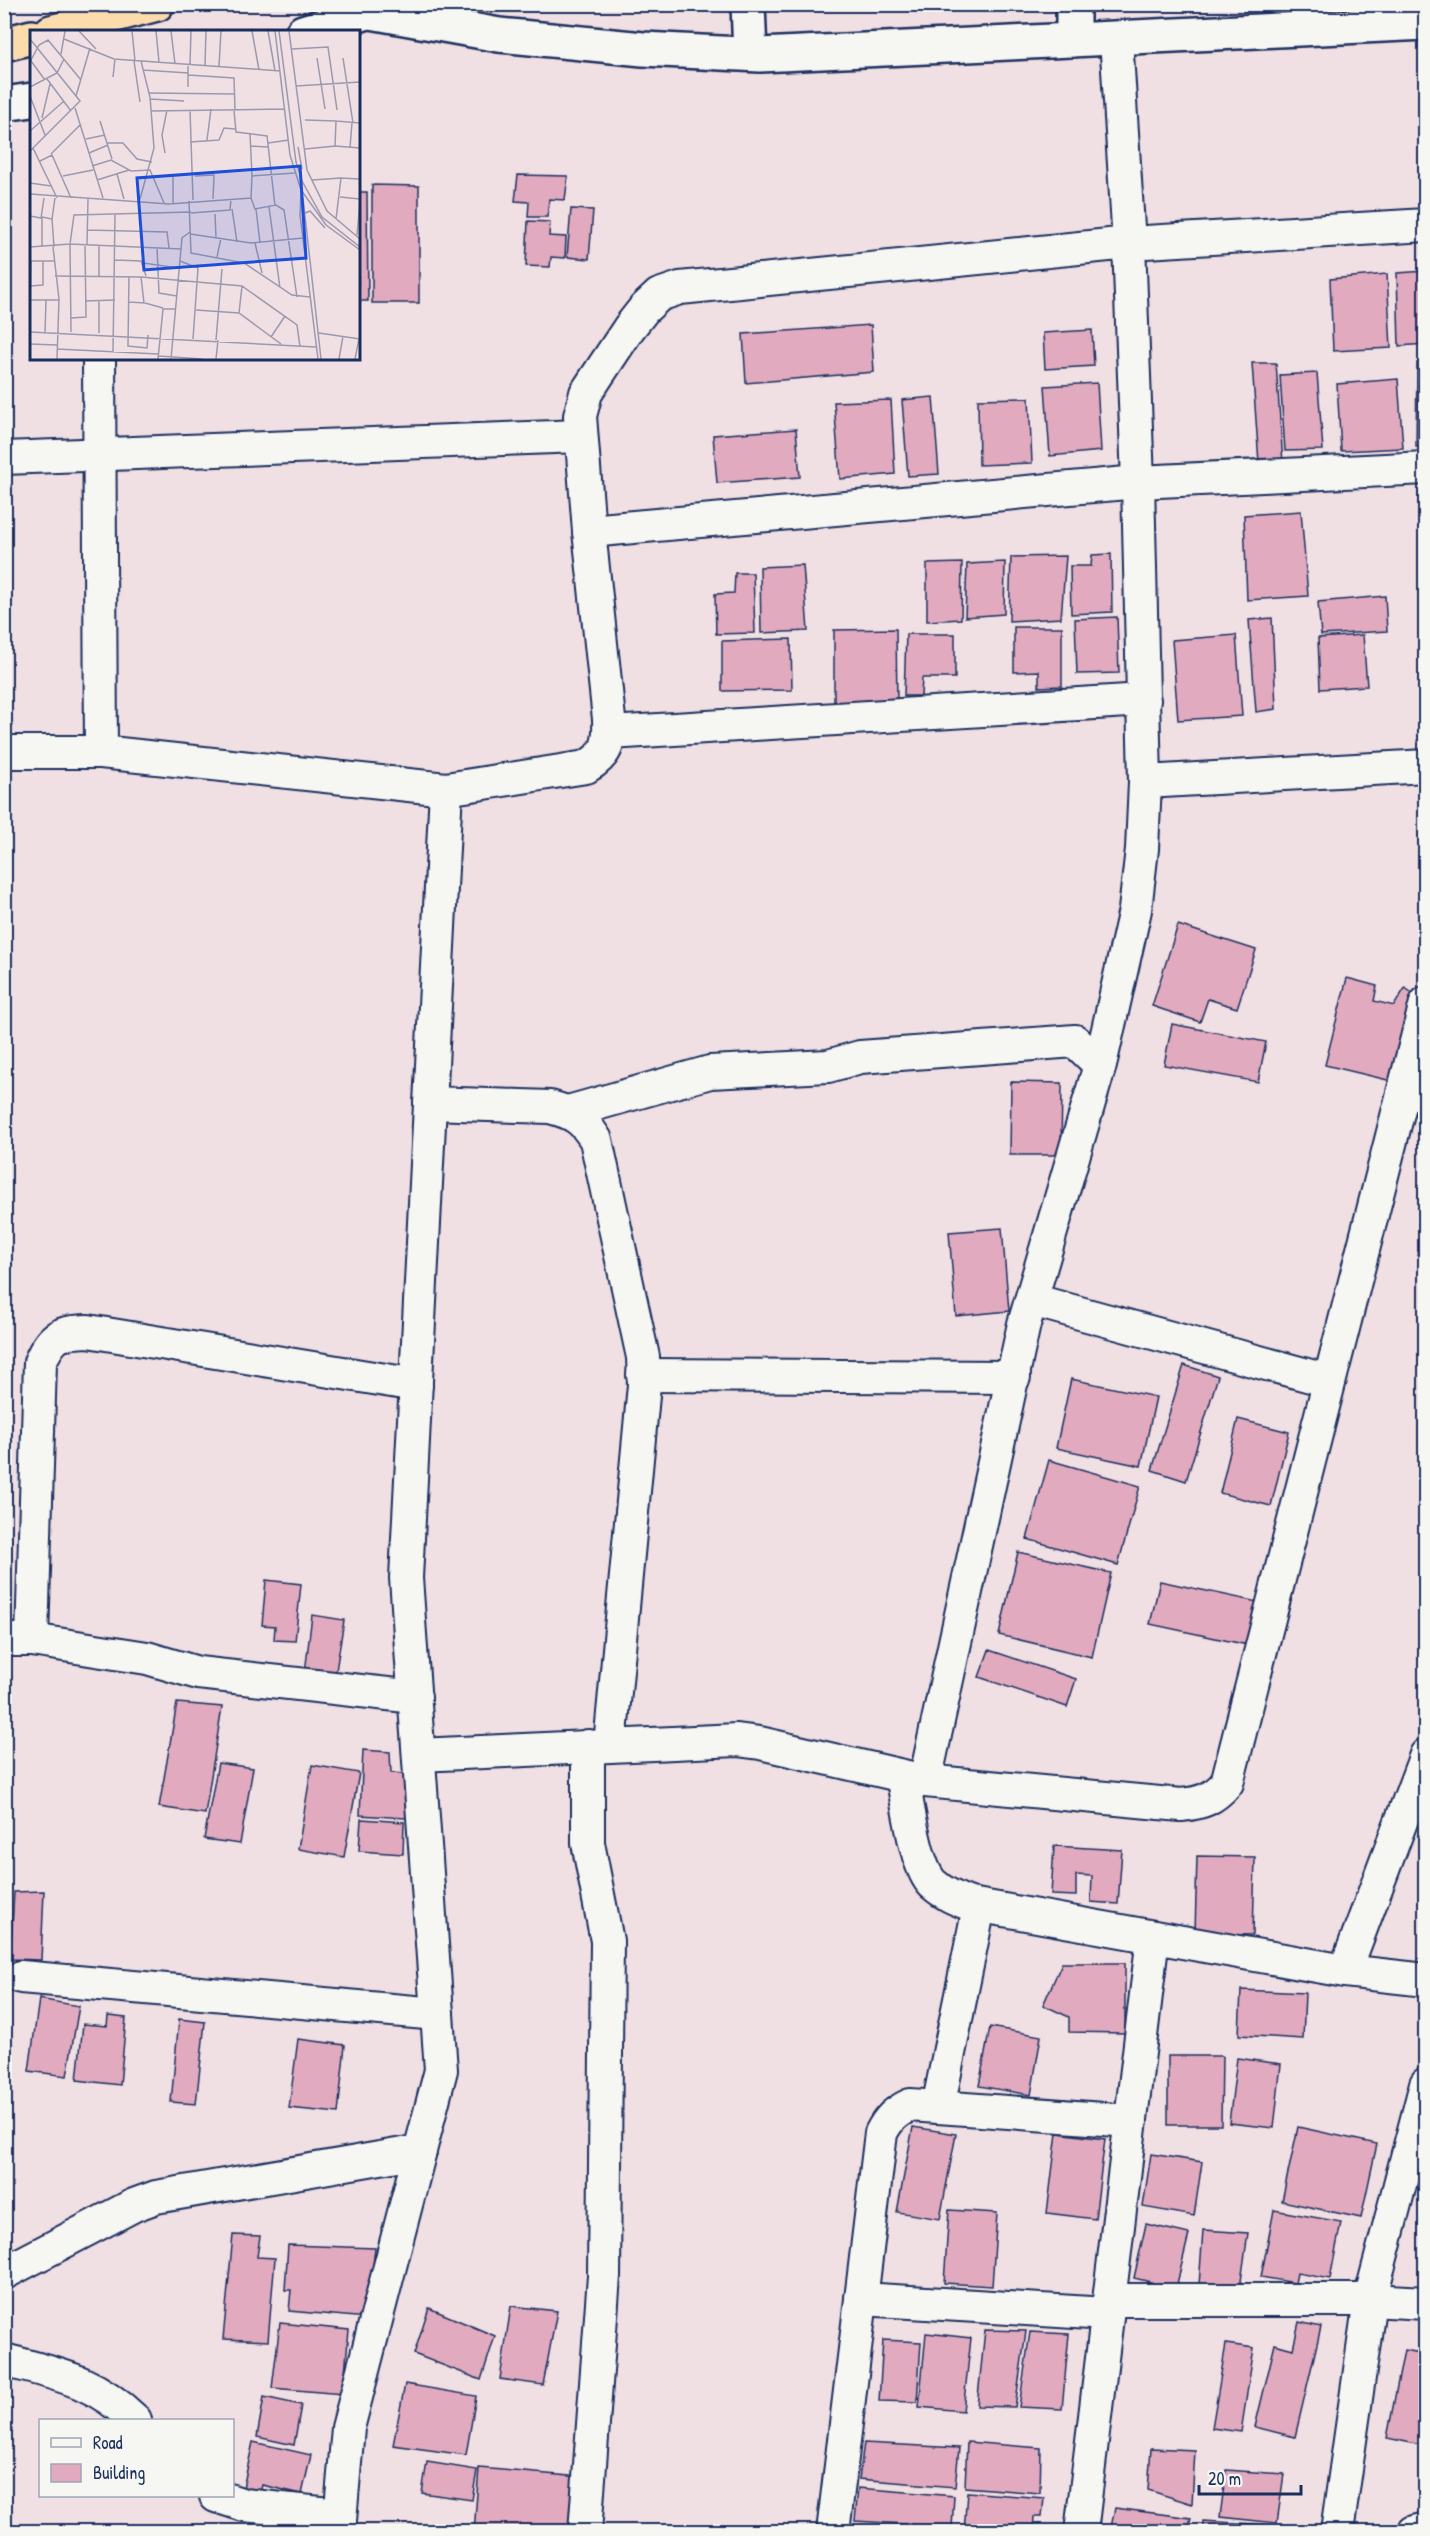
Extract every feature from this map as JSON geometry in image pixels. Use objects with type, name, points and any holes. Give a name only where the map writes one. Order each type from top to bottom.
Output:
[{"type":"highway","points":[[59,30],[157,4]]},
{"type":"highway","points":[[4,44],[30,38]]},
{"type":"main road","points":[[748,4],[750,54]]},
{"type":"main road","points":[[1073,4],[1073,40]]},
{"type":"main road","points":[[309,30],[376,7],[499,35],[643,49],[750,54],[1425,23]]},
{"type":"main road","points":[[4,104],[30,100]]},
{"type":"street","points":[[1116,38],[1129,243],[1138,482],[1146,782],[1143,849],[1135,910],[1100,1065],[1032,1299],[914,1778],[922,1868],[932,1883],[948,1896],[979,1907],[1344,1971],[1425,1980]]},
{"type":"street","points":[[4,752],[101,752],[446,789],[586,767],[600,759],[609,733],[580,416],[586,393],[629,328],[644,309],[660,295],[680,288],[1129,243],[1425,225]]},
{"type":"street","points":[[99,360],[101,752]]},
{"type":"street","points":[[4,458],[581,436]]},
{"type":"street","points":[[589,531],[1138,482],[1425,468]]},
{"type":"street","points":[[609,733],[1144,700]]},
{"type":"street","points":[[1146,782],[1425,766]]},
{"type":"street","points":[[219,2497],[244,2505],[340,2523],[348,2428],[441,2070],[406,1578],[446,789]]},
{"type":"street","points":[[419,1755],[737,1740],[760,1743],[914,1778],[1181,1805],[1214,1798],[1227,1784],[1425,1004]]},
{"type":"street","points":[[568,1112],[710,1072],[828,1066],[860,1057],[1075,1041],[1100,1065]]},
{"type":"street","points":[[430,1104],[550,1107],[568,1112],[586,1123],[596,1140],[643,1357],[643,1375],[588,1842],[604,1924],[607,1953],[604,2276],[585,2532]]},
{"type":"street","points":[[1032,1299],[1329,1381]]},
{"type":"street","points":[[415,1697],[198,1672],[147,1658],[18,1640],[40,1362],[49,1342],[65,1332],[88,1331],[416,1385]]},
{"type":"street","points":[[643,1375],[1014,1377]]},
{"type":"street","points":[[1344,1971],[1425,1755]]},
{"type":"street","points":[[938,2107],[979,1907]]},
{"type":"street","points":[[1081,2532],[1154,1937]]},
{"type":"street","points":[[21,1977],[438,2014]]},
{"type":"street","points":[[1337,2532],[1370,2300],[1425,2084]]},
{"type":"street","points":[[833,2532],[881,2133],[888,2120],[898,2110],[910,2105],[1131,2121]]},
{"type":"street","points":[[4,2273],[134,2205],[156,2197],[420,2151]]},
{"type":"street","points":[[861,2299],[1108,2307],[1370,2300],[1425,2303]]},
{"type":"street","points":[[4,2360],[67,2376],[93,2387],[118,2404],[133,2419]]},
{"type":"street","points":[[1414,2532],[1425,2529]]},
{"type":"building","points":[[518,175],[568,176],[565,200],[549,199],[547,217],[528,217],[529,202],[515,201]]},
{"type":"building","points":[[372,185],[419,186],[419,303],[372,303]]},
{"type":"building","points":[[360,192],[367,192],[368,301],[360,301]]},
{"type":"building","points":[[571,209],[593,210],[589,259],[567,257]]},
{"type":"building","points":[[528,221],[550,222],[549,236],[566,237],[565,258],[551,257],[550,267],[526,266]]},
{"type":"building","points":[[1426,271],[1426,344],[1399,346],[1397,273]]},
{"type":"building","points":[[1387,274],[1391,348],[1333,351],[1330,279]]},
{"type":"building","points":[[871,325],[874,372],[746,383],[743,334]]},
{"type":"building","points":[[1092,330],[1094,366],[1045,369],[1043,333]]},
{"type":"building","points":[[1426,362],[1426,446],[1416,447],[1417,363]]},
{"type":"building","points":[[1252,363],[1276,363],[1283,463],[1259,463]]},
{"type":"building","points":[[1317,373],[1323,450],[1285,451],[1280,375]]},
{"type":"building","points":[[1398,379],[1403,448],[1341,451],[1337,384]]},
{"type":"building","points":[[1097,383],[1101,451],[1050,456],[1045,386]]},
{"type":"building","points":[[933,397],[939,474],[908,476],[902,400]]},
{"type":"building","points":[[1029,398],[1032,463],[979,465],[978,399]]},
{"type":"building","points":[[891,400],[895,474],[840,479],[834,402]]},
{"type":"building","points":[[796,429],[800,477],[717,483],[713,435]]},
{"type":"building","points":[[1301,511],[1308,596],[1247,600],[1244,515]]},
{"type":"building","points":[[1111,554],[1112,612],[1071,614],[1070,566],[1091,566],[1092,555]]},
{"type":"building","points":[[1066,556],[1061,618],[1009,621],[1011,557]]},
{"type":"building","points":[[1005,562],[1004,614],[965,617],[967,564]]},
{"type":"building","points":[[962,563],[961,619],[927,621],[927,564]]},
{"type":"building","points":[[803,565],[808,631],[761,633],[760,567]]},
{"type":"building","points":[[735,573],[753,573],[755,633],[716,634],[715,594],[734,593]]},
{"type":"building","points":[[1385,596],[1387,631],[1321,635],[1318,602]]},
{"type":"building","points":[[1117,617],[1119,673],[1077,674],[1075,619]]},
{"type":"building","points":[[1272,618],[1276,709],[1256,712],[1249,620]]},
{"type":"building","points":[[1014,627],[1062,627],[1062,686],[1039,687],[1039,671],[1014,672]]},
{"type":"building","points":[[896,629],[897,704],[834,705],[834,630]]},
{"type":"building","points":[[906,634],[955,634],[955,678],[922,678],[921,696],[904,696]]},
{"type":"building","points":[[1236,635],[1242,716],[1178,720],[1172,640]]},
{"type":"building","points":[[1363,635],[1367,686],[1320,689],[1318,638]]},
{"type":"building","points":[[791,639],[792,690],[722,691],[722,641]]},
{"type":"building","points":[[1178,925],[1256,950],[1237,1008],[1208,999],[1200,1022],[1152,1006]]},
{"type":"building","points":[[1347,978],[1377,986],[1374,1001],[1394,1006],[1405,988],[1414,994],[1392,1081],[1325,1065]]},
{"type":"building","points":[[1172,1024],[1266,1042],[1258,1082],[1164,1065]]},
{"type":"building","points":[[1011,1082],[1062,1083],[1061,1155],[1010,1155]]},
{"type":"building","points":[[1002,1228],[1009,1311],[956,1316],[949,1232]]},
{"type":"building","points":[[1184,1365],[1218,1376],[1186,1481],[1152,1470]]},
{"type":"building","points":[[1071,1379],[1156,1397],[1141,1466],[1056,1448]]},
{"type":"building","points":[[1238,1419],[1289,1432],[1271,1506],[1220,1493]]},
{"type":"building","points":[[1049,1460],[1140,1486],[1118,1565],[1027,1539]]},
{"type":"building","points":[[1018,1552],[1111,1573],[1092,1657],[999,1635]]},
{"type":"building","points":[[266,1580],[301,1584],[295,1641],[274,1640],[275,1626],[262,1625]]},
{"type":"building","points":[[1160,1581],[1258,1602],[1248,1645],[1150,1624]]},
{"type":"building","points":[[312,1615],[344,1620],[335,1677],[305,1673]]},
{"type":"building","points":[[989,1650],[1076,1679],[1067,1707],[979,1677]]},
{"type":"building","points":[[177,1703],[222,1707],[205,1814],[159,1807]]},
{"type":"building","points":[[363,1750],[390,1752],[391,1773],[407,1774],[406,1818],[360,1815]]},
{"type":"building","points":[[218,1763],[253,1768],[240,1844],[204,1839]]},
{"type":"building","points":[[312,1765],[359,1773],[344,1857],[298,1849]]},
{"type":"building","points":[[361,1819],[404,1822],[403,1854],[359,1851]]},
{"type":"building","points":[[1054,1846],[1122,1850],[1118,1904],[1091,1902],[1092,1876],[1076,1875],[1076,1896],[1051,1895]]},
{"type":"building","points":[[1197,1856],[1255,1857],[1253,1935],[1195,1934]]},
{"type":"building","points":[[44,1891],[41,1960],[10,1959],[14,1892]]},
{"type":"building","points":[[1062,1963],[1125,1963],[1125,2033],[1069,2032],[1069,2017],[1043,2005]]},
{"type":"building","points":[[1241,1990],[1305,1993],[1303,2039],[1239,2035]]},
{"type":"building","points":[[39,1999],[79,2006],[67,2076],[29,2071]]},
{"type":"building","points":[[108,2016],[126,2018],[120,2085],[77,2080],[83,2024],[107,2026]]},
{"type":"building","points":[[179,2019],[205,2022],[196,2104],[171,2102]]},
{"type":"building","points":[[990,2027],[1041,2036],[1031,2095],[979,2086]]},
{"type":"building","points":[[298,2039],[345,2045],[338,2113],[289,2108]]},
{"type":"building","points":[[1168,2056],[1222,2056],[1221,2125],[1168,2125]]},
{"type":"building","points":[[1237,2058],[1281,2064],[1274,2128],[1229,2123]]},
{"type":"building","points":[[913,2127],[956,2134],[940,2219],[897,2212]]},
{"type":"building","points":[[1298,2127],[1377,2144],[1361,2218],[1282,2201]]},
{"type":"building","points":[[1057,2133],[1105,2139],[1095,2219],[1047,2213]]},
{"type":"building","points":[[1151,2154],[1202,2162],[1194,2216],[1143,2207]]},
{"type":"building","points":[[949,2210],[997,2213],[992,2286],[944,2283]]},
{"type":"building","points":[[1274,2210],[1341,2222],[1330,2279],[1297,2273],[1295,2283],[1261,2277]]},
{"type":"building","points":[[1146,2224],[1189,2234],[1176,2288],[1134,2278]]},
{"type":"building","points":[[1203,2230],[1248,2233],[1240,2288],[1199,2285]]},
{"type":"building","points":[[233,2235],[260,2236],[257,2257],[275,2258],[268,2341],[223,2339]]},
{"type":"building","points":[[288,2245],[375,2248],[367,2318],[289,2311],[291,2290],[285,2290]]},
{"type":"building","points":[[511,2306],[557,2311],[543,2385],[500,2379]]},
{"type":"building","points":[[429,2308],[495,2336],[481,2380],[414,2354]]},
{"type":"building","points":[[1299,2322],[1321,2327],[1295,2437],[1255,2427],[1275,2344],[1293,2349]]},
{"type":"building","points":[[280,2323],[349,2330],[343,2394],[272,2388]]},
{"type":"building","points":[[985,2330],[1026,2331],[1015,2407],[977,2406]]},
{"type":"building","points":[[1030,2332],[1069,2334],[1062,2409],[1019,2407]]},
{"type":"building","points":[[926,2333],[971,2338],[963,2411],[919,2407]]},
{"type":"building","points":[[883,2340],[921,2342],[917,2402],[879,2401]]},
{"type":"building","points":[[1226,2344],[1254,2348],[1241,2432],[1212,2428]]},
{"type":"building","points":[[1404,2350],[1426,2354],[1426,2446],[1387,2438]]},
{"type":"building","points":[[405,2384],[476,2396],[466,2455],[393,2445]]},
{"type":"building","points":[[264,2397],[301,2405],[294,2445],[257,2437]]},
{"type":"building","points":[[253,2442],[311,2455],[302,2494],[262,2485],[260,2493],[243,2488]]},
{"type":"building","points":[[967,2442],[1041,2448],[1040,2493],[965,2487]]},
{"type":"building","points":[[864,2443],[959,2448],[955,2487],[859,2479]]},
{"type":"building","points":[[1151,2448],[1195,2450],[1192,2504],[1148,2490]]},
{"type":"building","points":[[427,2462],[477,2470],[472,2500],[422,2493]]},
{"type":"building","points":[[479,2468],[581,2477],[574,2532],[474,2532]]},
{"type":"building","points":[[1226,2470],[1284,2474],[1277,2523],[1220,2517]]},
{"type":"building","points":[[858,2488],[954,2496],[952,2527],[855,2521]]},
{"type":"building","points":[[967,2492],[1044,2498],[1042,2517],[1034,2517],[1033,2532],[964,2532]]},
{"type":"building","points":[[1115,2508],[1191,2518],[1188,2532],[1110,2532]]},
{"type":"building","points":[[1203,2521],[1268,2525],[1267,2532],[1202,2532]]}]
